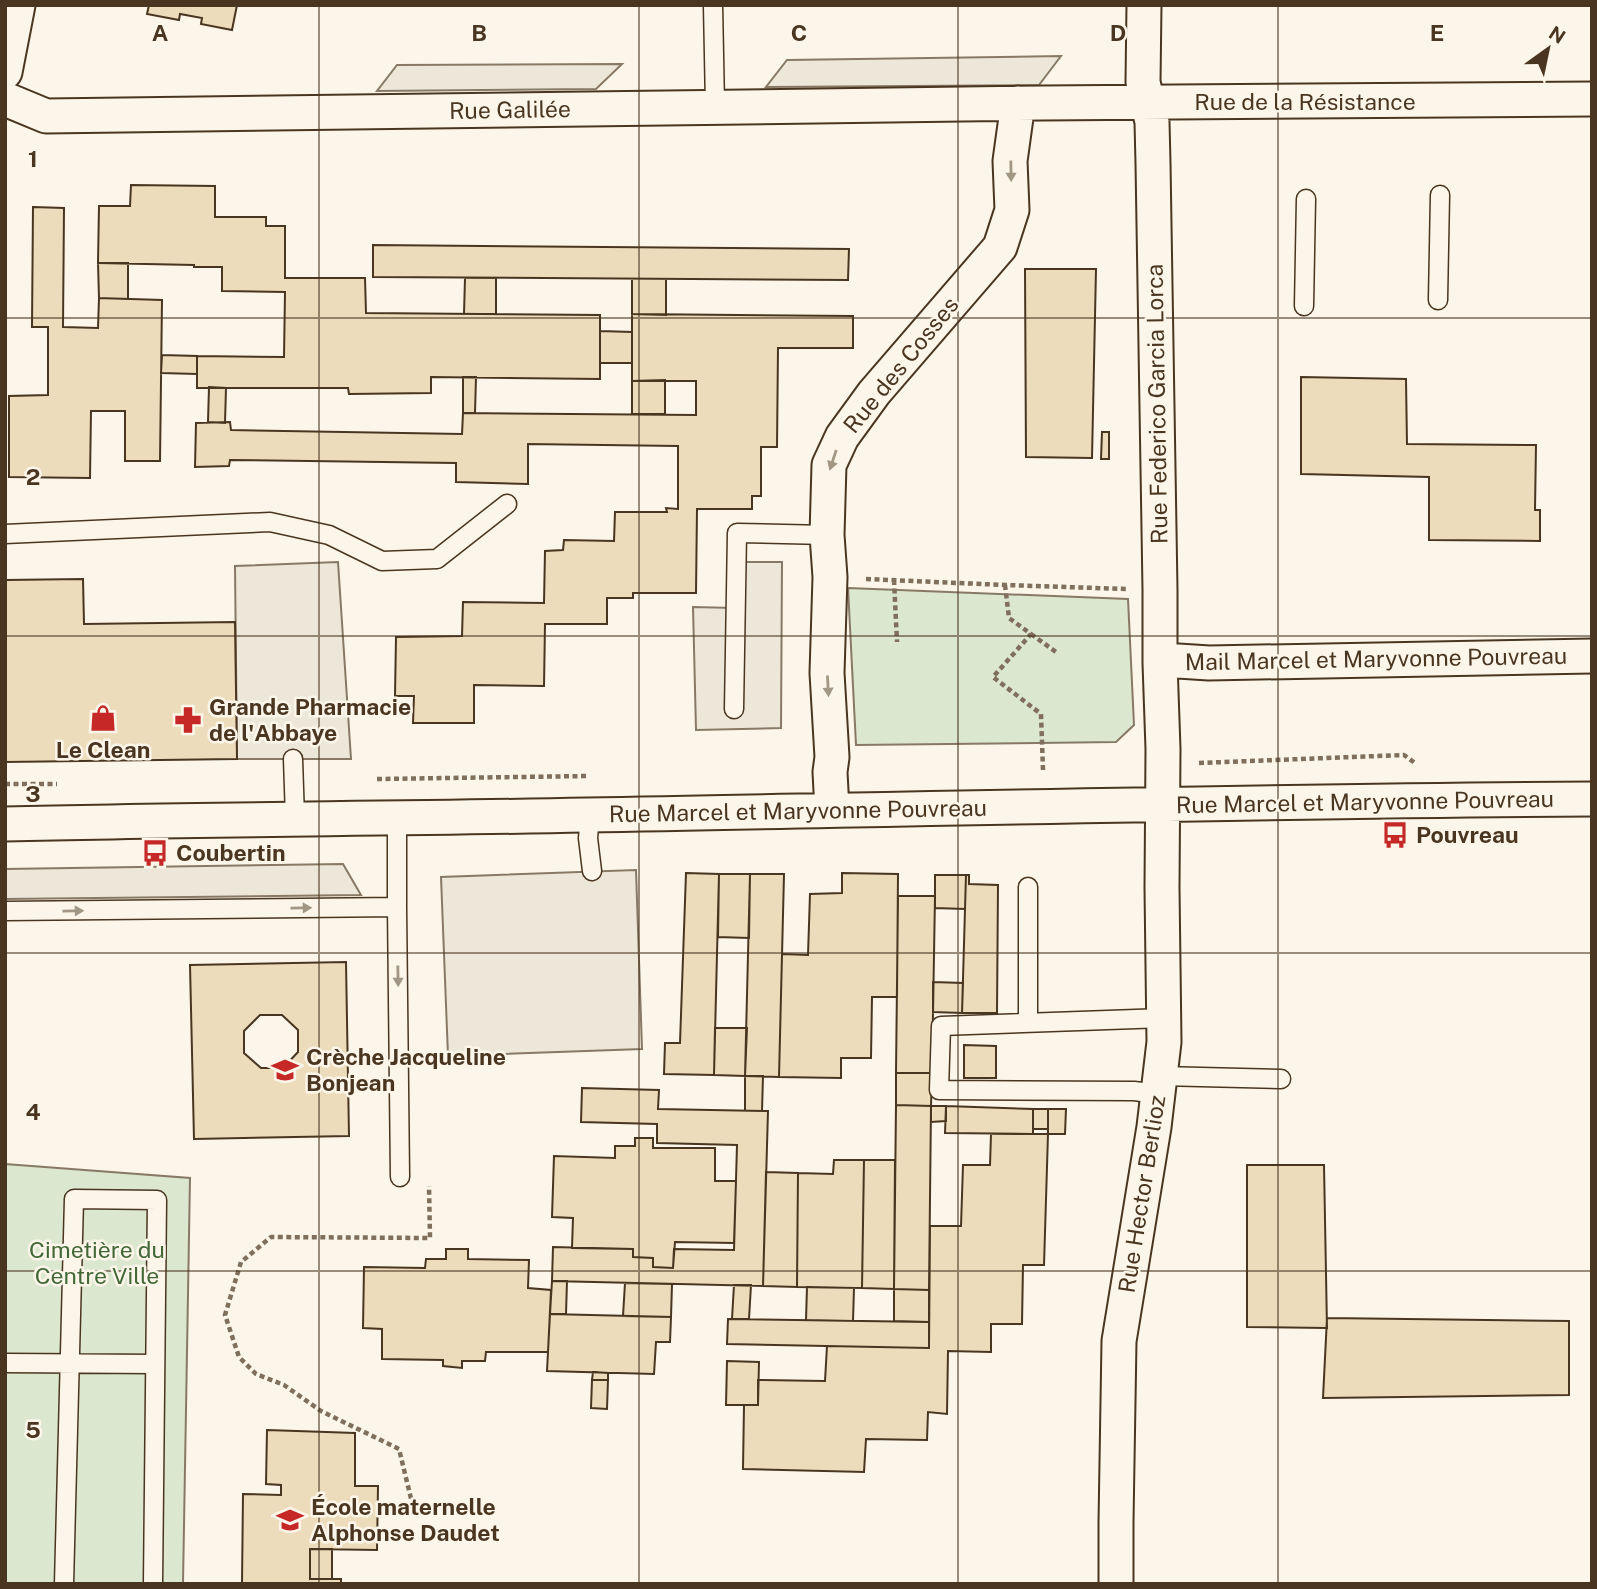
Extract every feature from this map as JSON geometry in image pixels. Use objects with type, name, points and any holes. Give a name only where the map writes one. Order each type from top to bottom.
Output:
[{"type":"street","points":[[5,72],[18,5]]},
{"type":"street","name":"Rue Federico Garcia Lorca","points":[[1144,5],[1143,82],[1152,122],[1153,163],[1163,804]]},
{"type":"street","name":"Rue Galilée","points":[[5,99],[46,116],[1018,103]]},
{"type":"street","name":"Rue de la Résistance","points":[[1018,103],[1592,99]]},
{"type":"street","name":"Rue des Cosses","points":[[832,810],[827,673],[829,464],[842,437],[874,393],[1000,247],[1012,210],[1010,161],[1018,103]]},
{"type":"street","name":"Mail Marcel et Maryvonne Pouvreau","points":[[1160,663],[1592,656]]},
{"type":"street","name":"Rue Marcel et Maryvonne Pouvreau","points":[[5,824],[1592,799]]},
{"type":"street","name":"Rue Hector Berlioz","points":[[1116,1584],[1119,1341],[1154,1127],[1164,1042],[1163,804]]},
{"type":"lane","points":[[713,5],[715,106]]},
{"type":"lane","points":[[1438,300],[1440,195]]},
{"type":"lane","points":[[1304,306],[1306,200]]},
{"type":"lane","points":[[5,534],[270,522],[329,535],[382,561],[437,559],[507,504]]},
{"type":"lane","points":[[734,709],[737,533],[827,535]]},
{"type":"lane","points":[[293,759],[295,818]]},
{"type":"lane","points":[[590,815],[588,838],[592,871]]},
{"type":"lane","points":[[397,817],[400,1177]]},
{"type":"lane","points":[[1028,887],[1028,1023]]},
{"type":"lane","points":[[5,911],[397,907]]},
{"type":"lane","points":[[1164,1018],[941,1026],[939,1090],[1135,1091],[1159,1085],[1281,1079]]},
{"type":"lane","points":[[64,1584],[74,1199],[157,1200],[153,1584]]},
{"type":"lane","points":[[5,1363],[155,1364]]},
{"type":"path","points":[[830,577],[1005,586],[1160,590]]},
{"type":"path","points":[[894,580],[897,642]]},
{"type":"path","points":[[1005,586],[1009,618],[1056,652]]},
{"type":"path","points":[[1031,634],[993,677],[1041,714],[1044,806]]},
{"type":"path","points":[[415,1515],[399,1449],[321,1411],[284,1385],[256,1374],[239,1357],[225,1315],[241,1262],[271,1237],[430,1238],[429,1182]]},
{"type":"green space","points":[[848,588],[1128,599],[1134,725],[1116,742],[856,745]]},
{"type":"green space","name":"Cimetière du Centre Ville","points":[[5,1164],[190,1178],[183,1584],[5,1584]]},
{"type":"shaded area","points":[[1061,56],[1039,85],[766,87],[787,60]]},
{"type":"shaded area","points":[[622,64],[596,89],[377,91],[397,65]]},
{"type":"shaded area","points":[[338,562],[351,759],[237,759],[235,566]]},
{"type":"shaded area","points":[[736,562],[782,562],[781,728],[696,730],[693,607],[735,608]]},
{"type":"shaded area","points":[[343,864],[361,895],[5,899],[5,869]]},
{"type":"shaded area","points":[[636,870],[642,1049],[448,1056],[441,877]]},
{"type":"building","points":[[149,5],[237,5],[232,30],[201,24],[202,18],[180,14],[179,20],[147,14]]},
{"type":"building","points":[[131,185],[215,186],[215,217],[266,217],[266,226],[285,226],[285,278],[365,278],[366,313],[600,315],[600,379],[431,377],[431,393],[349,394],[348,388],[197,388],[197,356],[284,357],[285,292],[222,291],[222,267],[98,263],[99,206],[130,206]]},
{"type":"building","points":[[33,207],[64,208],[63,327],[98,328],[99,298],[162,300],[160,461],[125,461],[125,411],[91,411],[90,478],[9,477],[9,396],[48,395],[48,327],[32,327]]},
{"type":"building","points":[[373,245],[849,249],[848,280],[373,277]]},
{"type":"building","points":[[98,263],[128,263],[128,299],[99,298]]},
{"type":"building","points":[[1025,269],[1096,269],[1092,458],[1026,457]]},
{"type":"building","points":[[465,278],[496,278],[496,314],[464,314]]},
{"type":"building","points":[[632,279],[666,279],[666,315],[632,314]]},
{"type":"building","points":[[632,314],[853,316],[853,348],[778,348],[777,447],[761,447],[761,496],[752,496],[752,509],[697,509],[696,593],[633,593],[633,598],[607,598],[607,624],[545,624],[544,686],[474,685],[474,723],[413,723],[414,696],[395,696],[396,637],[462,636],[463,602],[544,603],[545,551],[563,550],[564,540],[614,541],[615,512],[667,512],[666,508],[678,509],[678,446],[528,444],[528,484],[456,482],[456,463],[230,460],[229,466],[195,467],[196,423],[230,422],[231,430],[462,434],[463,413],[696,415],[696,381],[632,381]]},
{"type":"building","points":[[600,331],[632,332],[632,363],[600,363]]},
{"type":"building","points":[[162,355],[197,356],[197,374],[161,373]]},
{"type":"building","points":[[463,377],[476,377],[475,413],[463,413]]},
{"type":"building","points":[[1301,377],[1406,379],[1407,444],[1536,445],[1535,510],[1540,510],[1540,541],[1429,540],[1429,477],[1301,474]]},
{"type":"building","points":[[665,380],[665,414],[632,414],[632,381]]},
{"type":"building","points":[[209,387],[226,388],[225,423],[208,422]]},
{"type":"building","points":[[1102,432],[1109,432],[1109,459],[1101,459]]},
{"type":"building","points":[[83,579],[84,624],[235,622],[237,759],[5,762],[5,580]]},
{"type":"building","points":[[686,873],[719,874],[714,1075],[664,1074],[665,1043],[680,1043]]},
{"type":"building","points":[[842,873],[898,874],[897,997],[872,997],[871,1058],[841,1058],[841,1078],[779,1077],[782,954],[808,955],[810,894],[842,893]]},
{"type":"building","points":[[719,874],[750,874],[749,938],[718,937]]},
{"type":"building","points":[[750,874],[784,874],[779,1077],[745,1076]]},
{"type":"building","points":[[935,875],[966,875],[965,909],[935,908]]},
{"type":"building","points":[[966,875],[969,875],[969,884],[998,885],[997,1013],[962,1013]]},
{"type":"building","points":[[898,896],[935,896],[932,1073],[896,1073]]},
{"type":"building","points":[[346,962],[349,1136],[194,1139],[190,965]],"holes":[[[260,1015],[282,1015],[298,1030],[298,1052],[283,1068],[261,1068],[244,1053],[244,1031]]]},
{"type":"building","points":[[933,982],[963,983],[962,1013],[933,1012]]},
{"type":"building","points":[[715,1028],[747,1028],[745,1076],[714,1075]]},
{"type":"building","points":[[964,1045],[996,1046],[996,1078],[964,1078]]},
{"type":"building","points":[[896,1073],[932,1073],[931,1106],[896,1105]]},
{"type":"building","points":[[745,1076],[763,1076],[762,1111],[745,1111]]},
{"type":"building","points":[[582,1088],[659,1090],[658,1109],[768,1111],[763,1286],[552,1281],[553,1247],[633,1249],[633,1257],[653,1258],[653,1267],[673,1268],[674,1249],[734,1250],[737,1145],[657,1143],[657,1124],[581,1122]]},
{"type":"building","points":[[896,1105],[931,1106],[929,1290],[894,1289]]},
{"type":"building","points":[[931,1106],[946,1106],[946,1121],[931,1122]]},
{"type":"building","points":[[946,1106],[1033,1109],[1033,1134],[945,1133]]},
{"type":"building","points":[[1033,1109],[1048,1109],[1048,1129],[1033,1129]]},
{"type":"building","points":[[1048,1109],[1066,1109],[1065,1134],[1048,1134]]},
{"type":"building","points":[[991,1134],[1048,1134],[1044,1265],[1023,1265],[1022,1324],[991,1324],[991,1352],[948,1351],[947,1414],[928,1412],[927,1440],[866,1439],[864,1472],[743,1469],[744,1405],[758,1405],[758,1380],[825,1381],[827,1346],[929,1348],[930,1226],[961,1226],[963,1165],[990,1165]]},
{"type":"building","points":[[635,1138],[653,1138],[653,1148],[715,1148],[715,1181],[736,1181],[734,1243],[675,1242],[673,1268],[653,1267],[653,1258],[633,1257],[633,1249],[572,1248],[573,1218],[552,1217],[554,1156],[615,1158],[615,1146],[635,1146]]},
{"type":"building","points":[[834,1160],[864,1160],[862,1288],[797,1287],[798,1173],[833,1174]]},
{"type":"building","points":[[864,1160],[895,1160],[894,1289],[862,1288]]},
{"type":"building","points":[[1247,1165],[1324,1165],[1327,1328],[1247,1327]]},
{"type":"building","points":[[766,1172],[798,1173],[797,1287],[763,1286]]},
{"type":"building","points":[[446,1249],[468,1249],[468,1259],[529,1260],[528,1288],[551,1290],[548,1352],[486,1352],[485,1361],[462,1361],[462,1368],[443,1366],[443,1360],[382,1359],[382,1329],[363,1328],[364,1267],[425,1268],[426,1259],[446,1259]]},
{"type":"building","points":[[552,1281],[567,1281],[566,1314],[550,1314]]},
{"type":"building","points":[[625,1283],[672,1284],[671,1317],[623,1316]]},
{"type":"building","points":[[734,1285],[751,1285],[749,1319],[732,1319]]},
{"type":"building","points":[[807,1287],[854,1288],[853,1321],[806,1320]]},
{"type":"building","points":[[894,1289],[929,1290],[929,1322],[894,1321]]},
{"type":"building","points":[[550,1314],[671,1317],[670,1342],[656,1342],[654,1374],[547,1371]]},
{"type":"building","points":[[1327,1318],[1569,1321],[1569,1395],[1323,1398]]},
{"type":"building","points":[[728,1319],[929,1322],[929,1348],[727,1344]]},
{"type":"building","points":[[727,1361],[759,1362],[758,1405],[726,1405]]},
{"type":"building","points":[[593,1372],[608,1373],[608,1380],[592,1380]]},
{"type":"building","points":[[592,1380],[608,1380],[607,1409],[591,1408]]},
{"type":"building","points":[[267,1430],[355,1433],[355,1486],[378,1486],[377,1550],[310,1549],[310,1579],[341,1579],[341,1584],[242,1584],[243,1494],[281,1495],[281,1485],[266,1484]]},
{"type":"building","points":[[310,1549],[332,1549],[332,1579],[310,1579]]},
{"type":"place","name":"Le Clean","points":[[103,718]]},
{"type":"place","name":"Grande Pharmacie de l'Abbaye","points":[[188,720]]},
{"type":"place","name":"Pouvreau","points":[[1395,835]]},
{"type":"place","name":"Coubertin","points":[[155,853]]},
{"type":"place","name":"Crèche Jacqueline Bonjean","points":[[285,1070]]},
{"type":"place","name":"École maternelle Alphonse Daudet","points":[[290,1520]]}]
